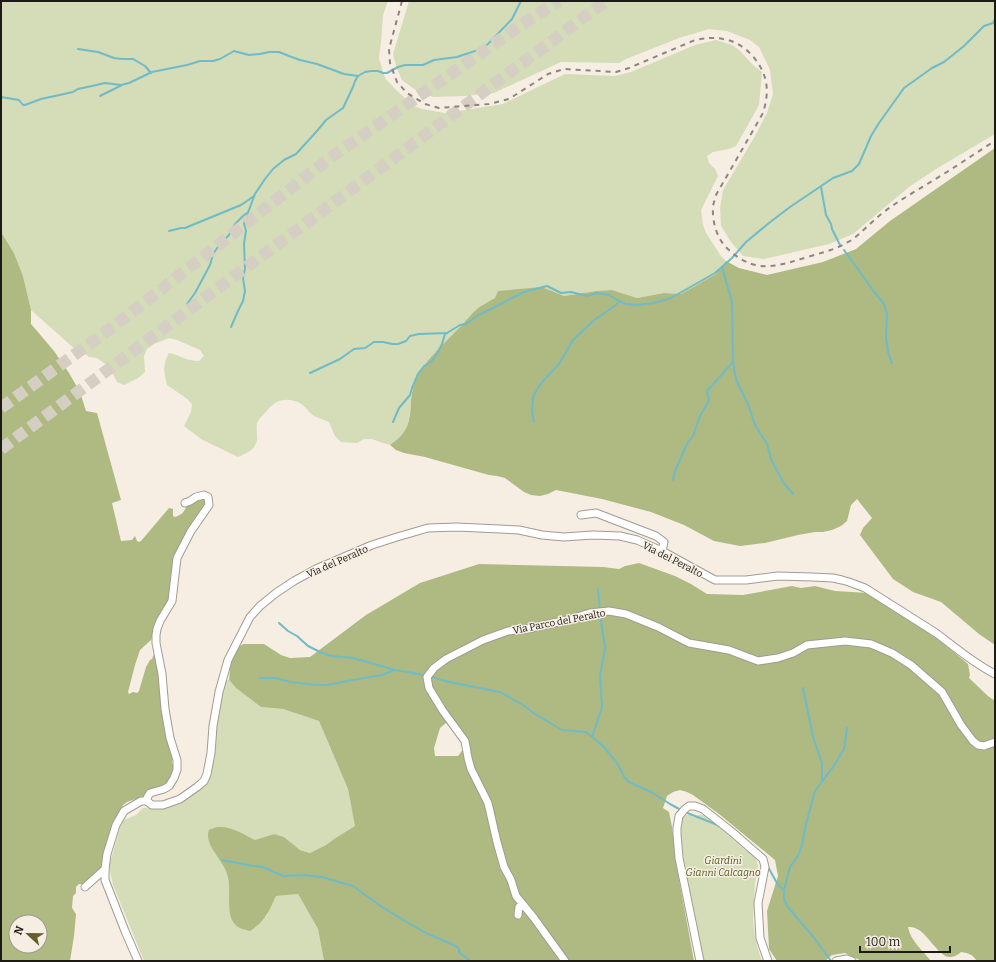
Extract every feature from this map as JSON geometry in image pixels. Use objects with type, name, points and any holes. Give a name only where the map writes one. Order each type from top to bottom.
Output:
[{"type":"street","points":[[138,961],[105,880],[105,869],[107,854],[116,825],[124,811],[141,801],[148,801],[147,798],[150,793],[169,786],[177,770],[177,760],[170,738],[165,710],[162,674],[156,635],[160,621],[172,601],[177,558],[191,531],[209,505],[208,497],[204,495],[196,497],[185,503]]},
{"type":"street","points":[[581,515],[596,513],[656,536],[664,542],[662,551]]},
{"type":"street","name":"Via del Peralto","points":[[148,801],[152,805],[164,804],[180,799],[204,781],[211,753],[219,692],[228,660],[250,617],[260,606],[294,581],[316,569],[372,545],[428,528],[457,527],[519,530],[542,535],[564,537],[593,535],[620,536],[637,540],[662,551],[715,580],[746,580],[778,576],[833,578],[849,582],[865,588],[936,633],[972,660],[995,674]]},
{"type":"street","name":"Via Parco del Peralto","points":[[565,961],[516,896],[496,842],[488,803],[471,769],[465,741],[443,711],[429,688],[427,677],[434,668],[446,659],[483,640],[508,631],[527,629],[590,613],[609,611],[626,614],[639,619],[689,643],[729,650],[758,661],[778,658],[793,653],[807,645],[846,641],[871,644],[892,653],[911,664],[942,692],[961,725],[973,741],[978,745],[984,746],[995,742]]},
{"type":"street","points":[[700,961],[680,858],[677,834],[679,816],[689,806],[695,806],[703,809],[763,859],[765,867],[758,903],[760,938],[768,961]]},
{"type":"street","points":[[84,887],[105,869]]},
{"type":"street","points":[[518,915],[520,907],[524,906]]},
{"type":"street","points":[[836,961],[848,959],[852,961]]},
{"type":"green space","points":[[1,1],[388,1],[383,15],[379,58],[385,78],[414,106],[445,113],[503,104],[565,74],[615,76],[631,72],[695,45],[716,40],[732,45],[762,72],[759,105],[736,146],[713,152],[707,156],[709,163],[715,169],[718,176],[701,210],[703,225],[706,233],[726,261],[716,274],[681,294],[664,293],[637,298],[612,290],[564,296],[542,287],[495,298],[473,313],[422,369],[413,386],[407,427],[401,436],[390,445],[372,439],[364,439],[357,443],[341,442],[335,436],[329,422],[314,416],[298,402],[281,400],[274,404],[258,421],[257,439],[254,447],[238,457],[201,439],[184,426],[191,412],[192,404],[167,385],[164,369],[165,361],[169,353],[190,360],[199,361],[204,356],[200,350],[169,338],[154,344],[147,349],[144,356],[145,372],[138,378],[124,385],[117,382],[110,368],[104,363],[97,358],[89,357],[83,352],[77,351],[31,310],[23,276],[14,253],[1,232]]},
{"type":"green space","points":[[409,1],[995,1],[995,134],[909,187],[853,234],[829,244],[764,259],[743,256],[731,242],[721,226],[720,208],[723,190],[767,113],[773,94],[770,70],[759,47],[750,40],[727,31],[709,29],[679,38],[619,63],[561,62],[494,93],[433,97],[417,91],[402,80],[393,54]]},
{"type":"green space","points":[[995,148],[995,645],[979,634],[941,602],[913,592],[893,579],[860,535],[863,528],[872,518],[857,499],[851,505],[847,521],[841,526],[832,530],[798,535],[765,543],[740,546],[714,541],[684,525],[651,512],[602,499],[556,490],[540,496],[531,495],[524,492],[505,478],[404,453],[396,450],[390,445],[405,431],[409,420],[413,389],[417,377],[422,369],[475,311],[495,298],[498,291],[542,287],[564,296],[612,290],[637,298],[664,293],[681,294],[716,274],[726,261],[739,268],[767,275],[823,262],[856,249],[890,221]]},
{"type":"green space","points":[[1,232],[14,253],[23,276],[31,310],[31,324],[54,351],[69,373],[80,392],[86,411],[97,413],[121,500],[112,503],[121,541],[132,540],[135,536],[137,541],[141,541],[169,508],[173,509],[173,516],[175,517],[182,514],[189,503],[193,501],[198,501],[204,498],[208,502],[177,551],[171,597],[160,616],[151,640],[140,650],[128,692],[129,694],[133,692],[137,693],[139,691],[146,667],[152,659],[157,647],[174,758],[172,762],[176,768],[166,785],[123,805],[112,829],[103,863],[98,873],[83,884],[79,884],[76,887],[76,893],[73,896],[72,908],[76,914],[70,961],[1,961]]},
{"type":"green space","points":[[639,563],[675,576],[707,594],[743,595],[792,586],[801,588],[815,586],[835,591],[868,593],[928,631],[968,664],[970,675],[969,678],[995,701],[995,961],[977,961],[974,957],[961,952],[953,957],[945,956],[919,930],[913,927],[908,927],[914,941],[931,961],[862,961],[845,953],[832,955],[825,961],[777,961],[769,949],[767,911],[778,876],[775,860],[719,814],[693,795],[680,790],[667,796],[663,808],[669,812],[677,869],[694,961],[324,961],[318,929],[298,894],[276,896],[266,916],[250,931],[235,925],[229,909],[229,886],[227,874],[209,841],[209,830],[217,827],[228,828],[255,840],[274,834],[284,837],[300,850],[310,853],[326,845],[355,826],[348,789],[319,721],[283,709],[261,707],[236,688],[229,680],[231,659],[235,650],[243,644],[264,644],[281,655],[290,658],[310,657],[366,615],[420,583],[479,564],[603,567],[619,569]],"holes":[[[452,718],[468,743],[458,756],[435,756],[434,748],[440,728]]]},
{"type":"green space","points":[[224,680],[229,680],[236,688],[261,707],[283,709],[319,721],[348,789],[356,826],[310,853],[300,850],[284,837],[274,834],[255,840],[228,828],[223,864],[229,883],[266,917],[276,896],[298,894],[318,929],[324,961],[144,961],[113,885],[109,866],[121,825],[124,820],[136,815],[143,808],[171,805],[185,800],[206,785]]},
{"type":"green space","name":"Giardini Gianni Calcagno","points":[[687,815],[691,815],[693,817],[702,815],[708,817],[745,850],[754,855],[758,866],[755,883],[753,919],[755,937],[762,961],[704,961],[681,838],[681,824],[683,818]]},
{"type":"waterway","points":[[231,327],[243,301],[245,291],[243,278],[245,269],[244,243],[246,231],[244,223],[255,194],[273,169],[284,160],[296,154],[326,120],[343,108],[358,76],[365,72],[371,71],[387,73],[405,65],[423,65],[434,60],[457,57],[481,49],[488,44],[512,19],[521,1]]},
{"type":"waterway","points":[[310,373],[340,359],[354,349],[365,348],[374,342],[398,344],[406,341],[410,336],[419,334],[447,333],[524,292],[547,286],[561,293],[571,292],[587,296],[597,293],[609,295],[626,304],[637,305],[654,303],[671,298],[715,273],[732,258],[746,242],[790,207],[833,178],[852,171],[859,164],[871,136],[879,123],[904,88],[932,68],[944,62],[964,46],[984,26],[993,23],[995,19]]},
{"type":"waterway","points":[[78,49],[98,52],[114,58],[133,59],[145,66],[151,73]]},
{"type":"waterway","points":[[1,97],[19,100],[23,105],[25,105],[41,99],[105,83],[121,85],[129,83],[152,72],[200,61],[213,61],[220,59],[234,51],[249,55],[279,52],[344,74],[358,76]]},
{"type":"waterway","points":[[100,96],[122,85]]},
{"type":"waterway","points":[[821,187],[826,215],[840,245]]},
{"type":"waterway","points":[[169,231],[185,228],[241,205],[254,196]]},
{"type":"waterway","points":[[187,304],[195,293],[210,265],[213,254],[229,235],[235,224],[247,213]]},
{"type":"waterway","points":[[844,250],[884,304],[887,314],[886,338],[888,352],[892,363]]},
{"type":"waterway","points":[[722,267],[732,302],[733,361],[737,382],[748,404],[755,425],[767,444],[771,459],[783,482],[793,494]]},
{"type":"waterway","points":[[534,422],[532,412],[533,397],[538,388],[559,364],[573,340],[593,321],[616,305],[619,301]]},
{"type":"waterway","points":[[393,422],[399,408],[410,395],[418,374],[437,354],[445,334],[447,333]]},
{"type":"waterway","points":[[673,480],[675,471],[687,444],[693,436],[700,416],[709,400],[707,391],[733,362]]},
{"type":"waterway","points":[[598,589],[600,610]]},
{"type":"waterway","points":[[592,737],[602,707],[600,676],[605,648],[600,614]]},
{"type":"waterway","points":[[279,623],[308,646],[331,656],[353,658],[395,670],[425,675]]},
{"type":"waterway","points":[[260,678],[276,678],[290,682],[327,685],[382,675],[394,670]]},
{"type":"waterway","points":[[429,676],[449,682],[500,692],[562,730],[586,732],[603,746],[617,763],[625,778],[629,782],[653,793],[681,810]]},
{"type":"waterway","points":[[803,688],[813,737],[822,763],[822,782]]},
{"type":"waterway","points":[[831,961],[815,939],[787,906],[784,899],[784,890],[790,867],[799,854],[802,845],[815,791],[844,749],[847,728]]},
{"type":"waterway","points":[[685,812],[720,826]]},
{"type":"waterway","points":[[222,860],[263,867],[283,876],[304,875],[322,877],[353,886],[382,907],[410,924],[428,934],[456,946],[459,949],[459,952],[470,961]]},
{"type":"waterway","points":[[767,865],[778,885],[784,890]]},
{"type":"tunnel","points":[[1,408],[114,326],[330,158],[521,25],[559,1]]},
{"type":"tunnel","points":[[1,449],[606,1]]},
{"type":"railway","points":[[402,1],[389,49],[390,63],[397,82],[407,93],[425,104],[439,108],[489,104],[509,99],[548,74],[564,69],[616,72],[695,40],[720,38],[738,44],[745,49],[761,67],[767,86],[766,102],[763,113],[716,195],[713,212],[714,224],[718,236],[725,246],[739,258],[759,266],[789,263],[844,244],[851,240],[878,216],[892,206],[995,141]]}]
